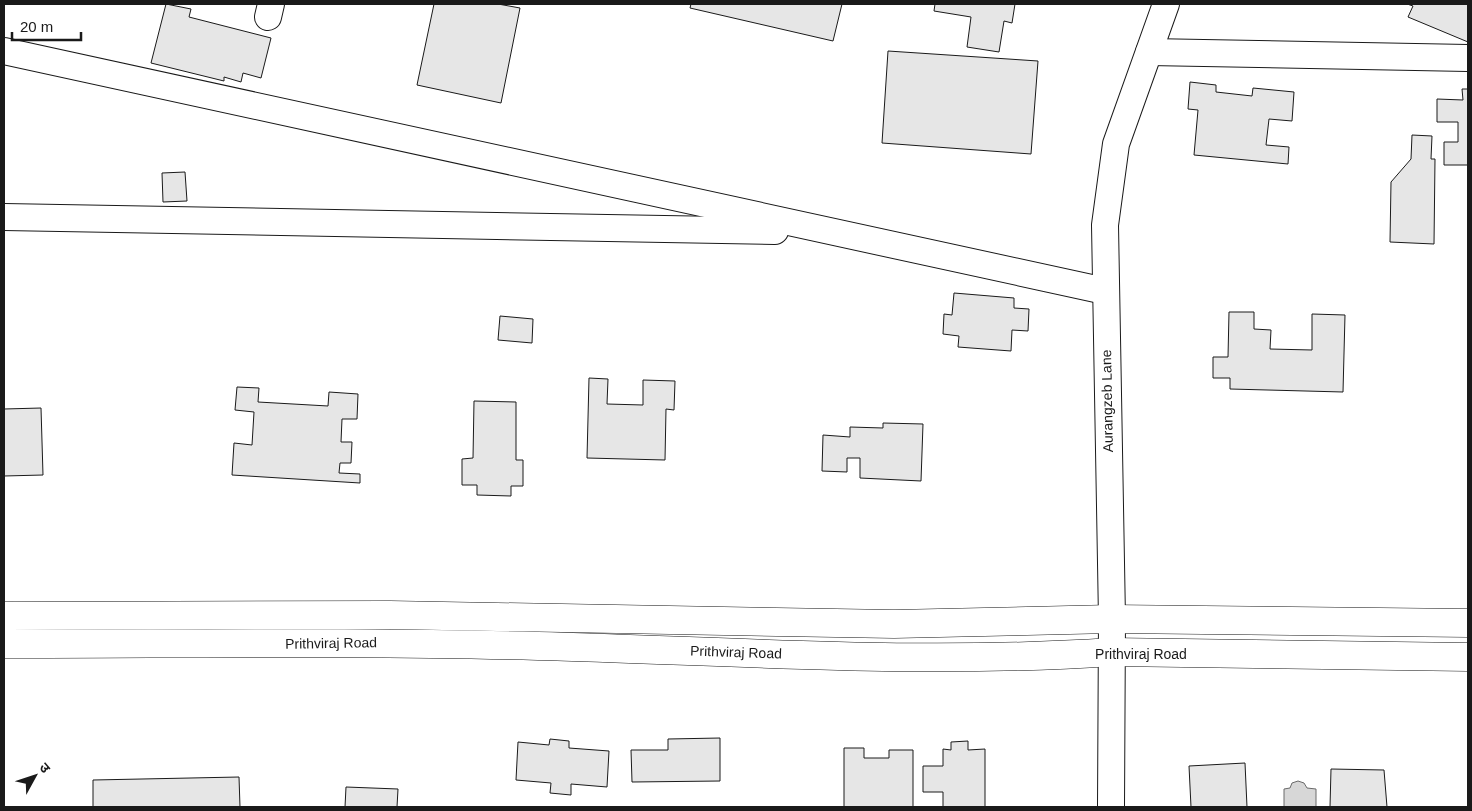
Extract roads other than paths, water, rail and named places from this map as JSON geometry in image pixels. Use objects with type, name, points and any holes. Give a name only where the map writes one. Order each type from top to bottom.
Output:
[{"type":"main road","name":"Prithviraj Road","points":[[4,616],[390,615],[894,624],[1112,619],[1468,622]]},
{"type":"main road","name":"Prithviraj Road","points":[[4,644],[419,642],[871,658],[1070,655],[1112,652],[1468,657]]},
{"type":"street","name":"Aurangzeb Lane","points":[[1111,807],[1112,619],[1105,225],[1116,144],[1166,4]]},
{"type":"street","points":[[4,51],[1105,291]]},
{"type":"street","points":[[1149,52],[1468,58]]},
{"type":"street","points":[[4,216],[834,232]]}]
